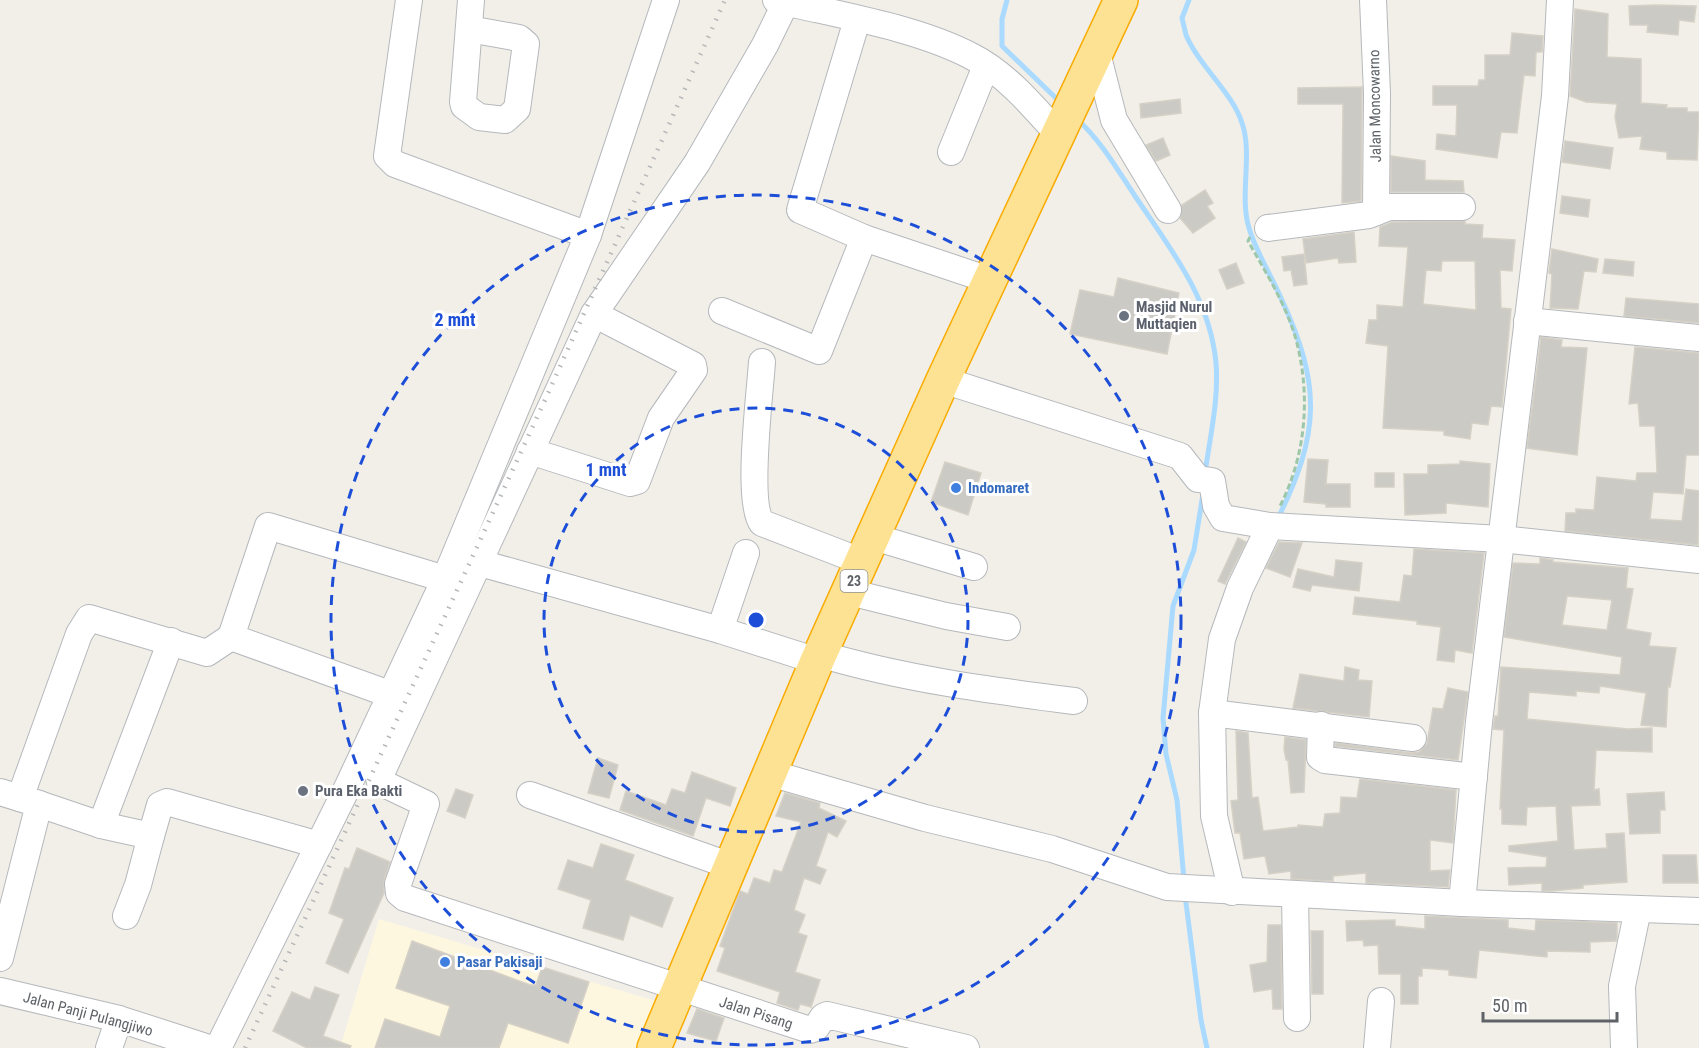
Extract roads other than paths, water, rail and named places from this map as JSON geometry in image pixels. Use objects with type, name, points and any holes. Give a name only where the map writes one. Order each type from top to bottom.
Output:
[{"type":"highway","name":"23","points":[[654,1048],[819,657],[943,380],[1121,0]]},
{"type":"street","points":[[409,0],[388,136],[387,156],[395,164],[588,235]]},
{"type":"street","points":[[469,28],[471,0]]},
{"type":"street","points":[[210,1048],[319,845],[445,579],[550,333],[588,235],[666,0]]},
{"type":"street","name":"Jalan Moncowarno","points":[[1373,0],[1377,93],[1376,212]]},
{"type":"street","points":[[1462,903],[1501,539],[1555,96],[1560,0]]},
{"type":"street","points":[[680,988],[405,898],[399,893],[398,884],[426,804],[424,801],[380,782],[379,778],[594,314],[697,163],[783,1],[953,48],[986,66],[1061,126]]},
{"type":"street","points":[[857,20],[800,210],[864,238],[989,280]]},
{"type":"street","points":[[951,152],[986,66]]},
{"type":"street","points":[[1090,67],[1114,120],[1168,210]]},
{"type":"street","points":[[1259,232],[1376,212],[1389,207],[1462,207]]},
{"type":"street","points":[[722,312],[819,351],[864,238]]},
{"type":"street","points":[[530,451],[630,483],[637,481],[661,418],[694,370],[693,365],[594,314]]},
{"type":"street","points":[[1527,321],[1699,338]]},
{"type":"street","points":[[762,362],[754,488],[758,517],[762,523],[868,549],[974,567]]},
{"type":"street","points":[[943,380],[1180,456],[1205,480],[1224,518],[1274,526],[1501,539],[1699,561]]},
{"type":"street","points":[[0,958],[20,798],[79,634],[89,618],[93,617],[207,652],[231,637],[267,526],[445,579]]},
{"type":"street","points":[[1231,892],[1214,816],[1212,713],[1222,639],[1240,588],[1274,526]]},
{"type":"street","points":[[720,630],[746,553]]},
{"type":"street","points":[[480,563],[877,671],[921,680],[1074,701]]},
{"type":"street","points":[[849,592],[946,616],[1007,627]]},
{"type":"street","points":[[231,637],[392,695]]},
{"type":"street","points":[[101,825],[171,641]]},
{"type":"street","points":[[1212,713],[1413,738]]},
{"type":"street","points":[[1321,725],[1319,751],[1320,758],[1325,760],[1474,777]]},
{"type":"street","points":[[770,773],[926,818],[1052,849],[1167,887],[1462,903],[1699,911]]},
{"type":"street","points":[[530,795],[730,866]]},
{"type":"street","points":[[20,798],[101,825],[151,836]]},
{"type":"street","points":[[126,916],[138,885],[156,812],[160,805],[167,802],[319,845]]},
{"type":"street","points":[[1295,894],[1297,1018]]},
{"type":"street","points":[[1624,1048],[1622,986],[1638,909]]},
{"type":"street","name":"Jalan Pisang","points":[[680,988],[810,1030],[816,1028],[824,1015],[966,1048]]},
{"type":"street","name":"Jalan Panji Pulangjiwo","points":[[0,991],[118,1019],[210,1048]]},
{"type":"street","points":[[1377,1048],[1381,1001]]},
{"type":"street","points":[[110,1048],[118,1019]]},
{"type":"waterway","points":[[1007,0],[1002,19],[1002,46],[1062,104]]},
{"type":"waterway","points":[[1189,0],[1182,18],[1186,35],[1231,101],[1242,123],[1246,148],[1245,202],[1249,228],[1294,329],[1304,358],[1309,384],[1308,435],[1302,461],[1277,520]]},
{"type":"waterway","points":[[1077,119],[1108,156],[1174,255],[1197,295],[1206,317],[1212,339],[1217,377],[1205,473]]},
{"type":"waterway","points":[[1184,880],[1177,800],[1166,754],[1163,718],[1173,606],[1194,550],[1203,494]]},
{"type":"waterway","points":[[1185,895],[1201,1020],[1207,1048]]},
{"type":"railway","points":[[245,1048],[545,400],[725,0]]},
{"type":"place","name":"Masjid Nurul Muttaqien","points":[[1124,316]]},
{"type":"place","name":"Indomaret","points":[[956,488]]},
{"type":"place","name":"Pura Eka Bakti","points":[[303,791]]},
{"type":"place","name":"Pasar Pakisaji","points":[[445,962]]}]
